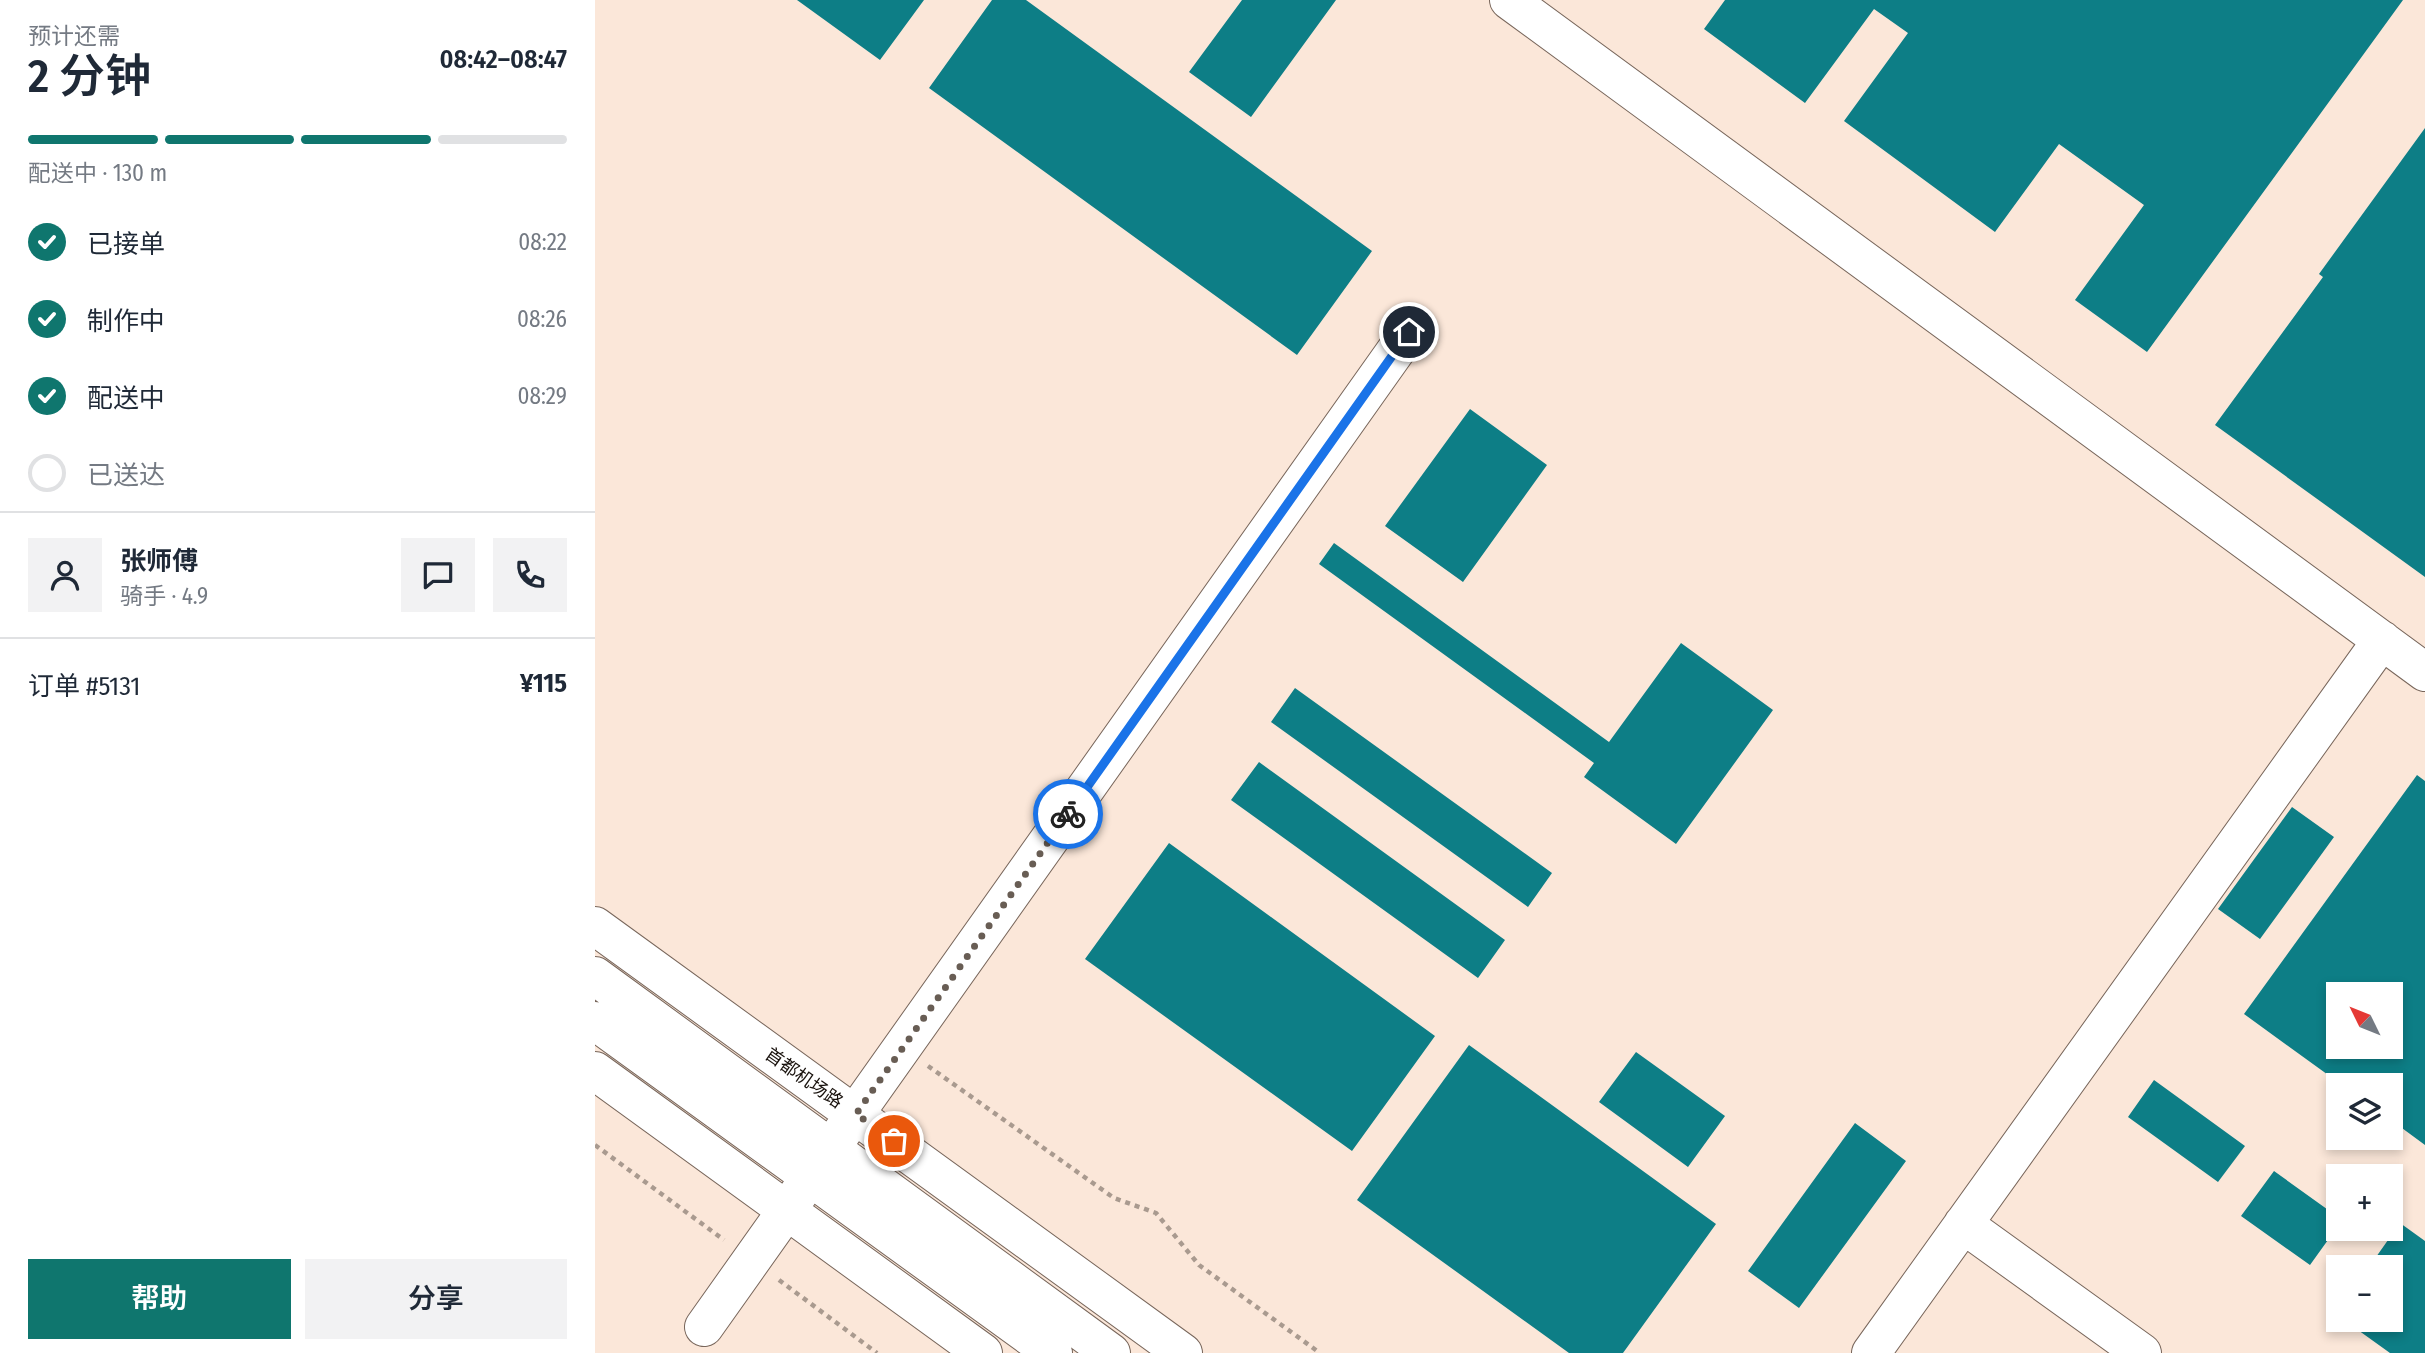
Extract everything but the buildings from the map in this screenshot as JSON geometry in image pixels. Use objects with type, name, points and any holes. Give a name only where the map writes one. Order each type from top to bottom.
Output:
[{"type":"street","points":[[1509,0],[2425,672]]},
{"type":"street","points":[[704,1327],[1409,332]]},
{"type":"street","points":[[1871,1353],[2382,640]]},
{"type":"street","name":"首都机场路","points":[[595,926],[1184,1353]]},
{"type":"street","points":[[595,946],[603,982],[1053,1353]]},
{"type":"street","points":[[595,1021],[820,1163],[1111,1353]]},
{"type":"street","points":[[595,1071],[983,1353]]},
{"type":"street","points":[[1963,1224],[2142,1353]]},
{"type":"path","points":[[925,1063],[1114,1198],[1156,1213],[1199,1265],[1320,1353]]},
{"type":"way so far","points":[[894,1141],[856,1114],[1068,814]]},
{"type":"route","points":[[1068,814],[1409,332]]}]
